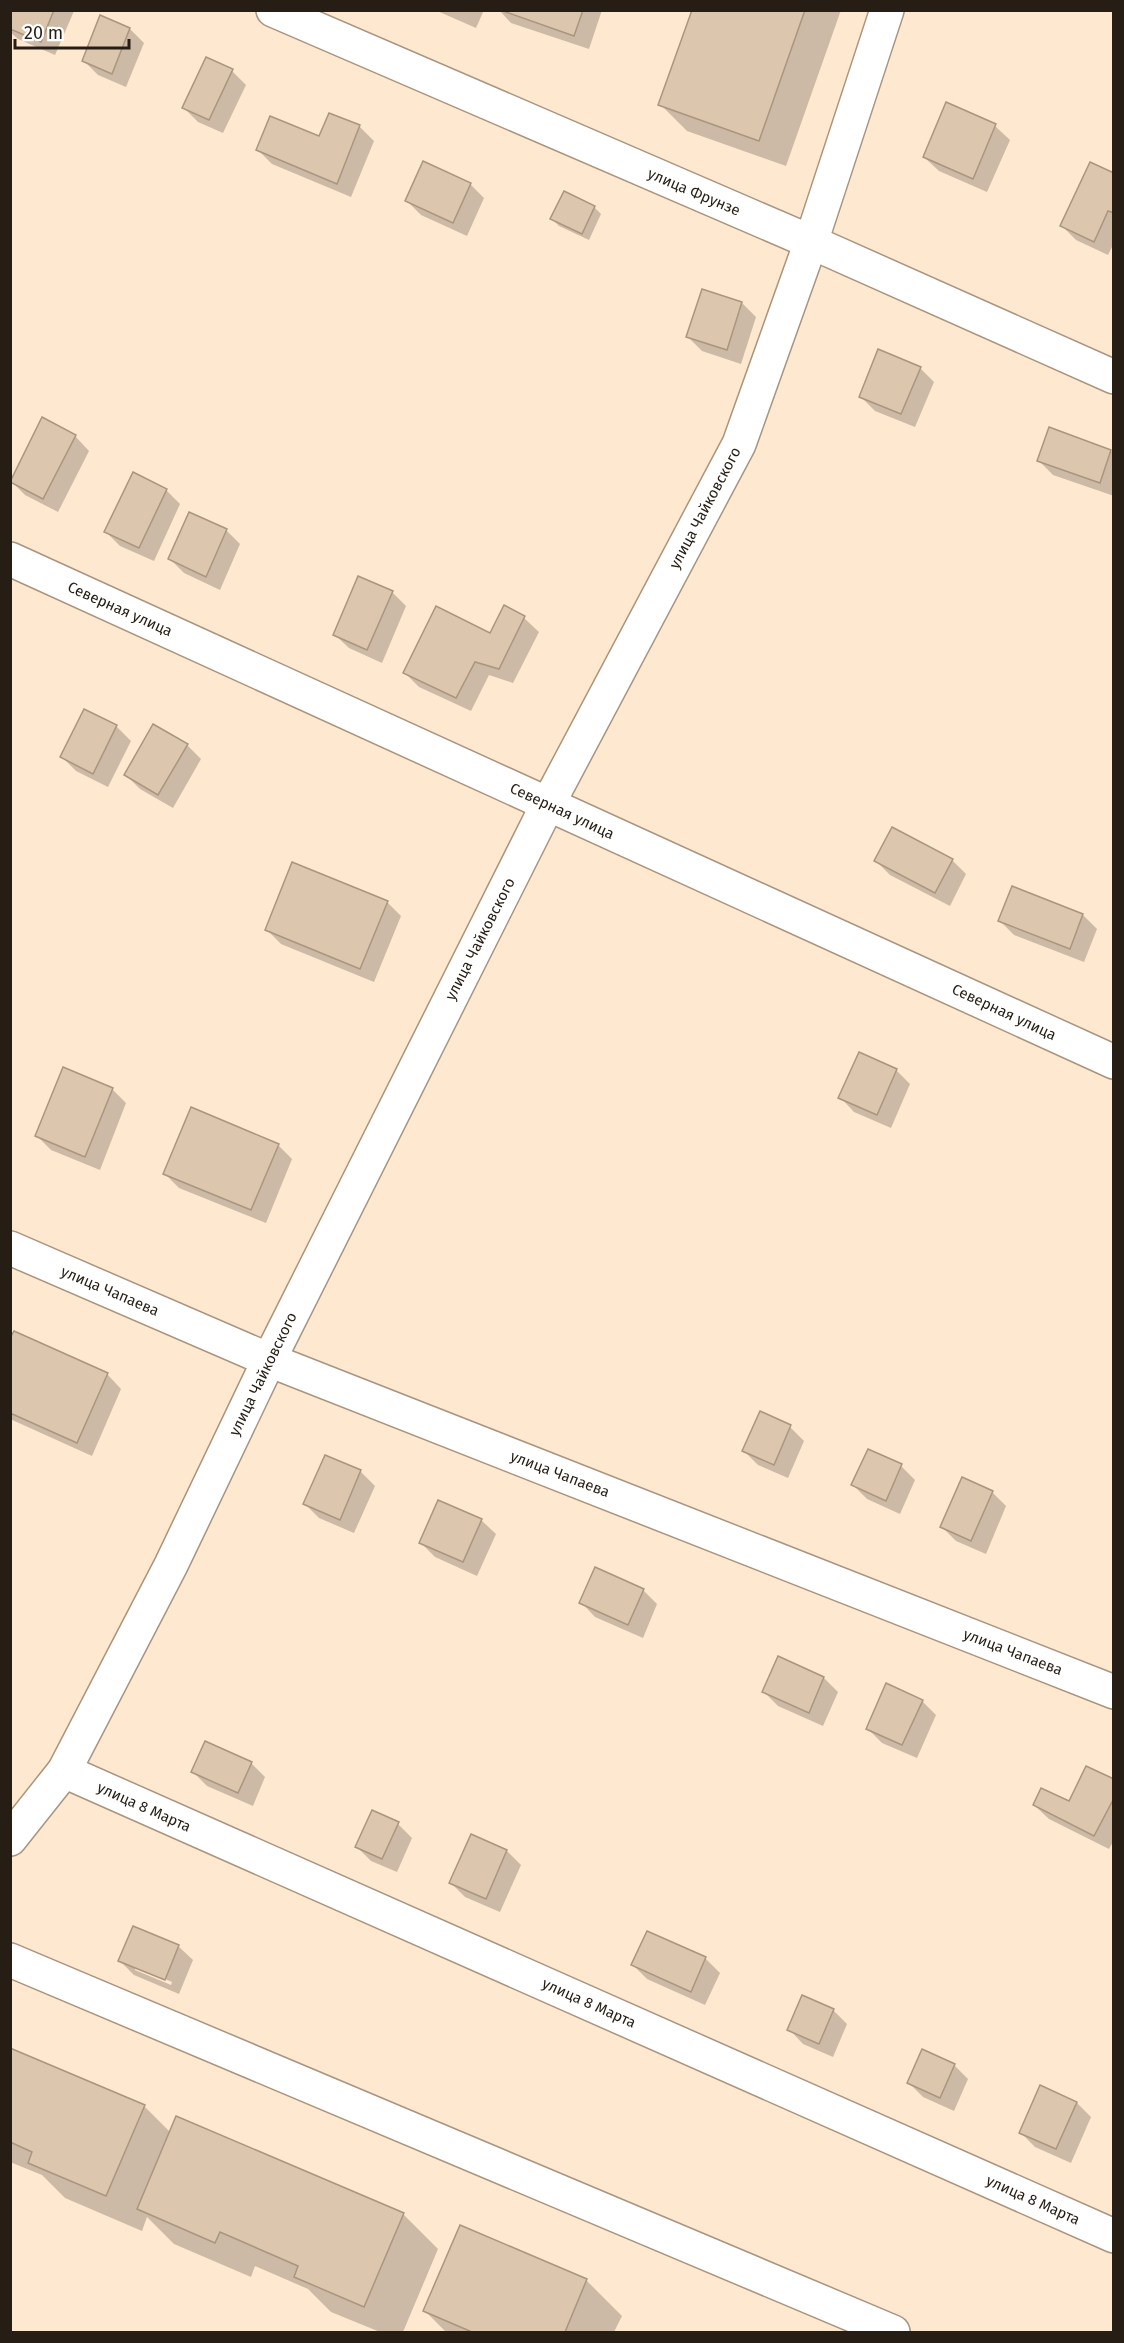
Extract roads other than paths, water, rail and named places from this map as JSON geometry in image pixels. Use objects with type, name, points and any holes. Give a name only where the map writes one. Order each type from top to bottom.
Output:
[{"type":"street","name":"улица Фрунзе","points":[[273,10],[812,242],[1113,377]]},
{"type":"street","name":"улица Чайковского","points":[[10,1839],[64,1771],[171,1565],[269,1360],[548,804],[739,444],[812,242],[887,10]]},
{"type":"street","name":"Северная улица","points":[[10,559],[1113,1062]]},
{"type":"street","name":"улица Чапаева","points":[[10,1248],[269,1360],[1113,1692]]},
{"type":"street","name":"улица 8 Марта","points":[[64,1771],[1113,2236]]},
{"type":"street","points":[[10,1960],[893,2332]]}]
